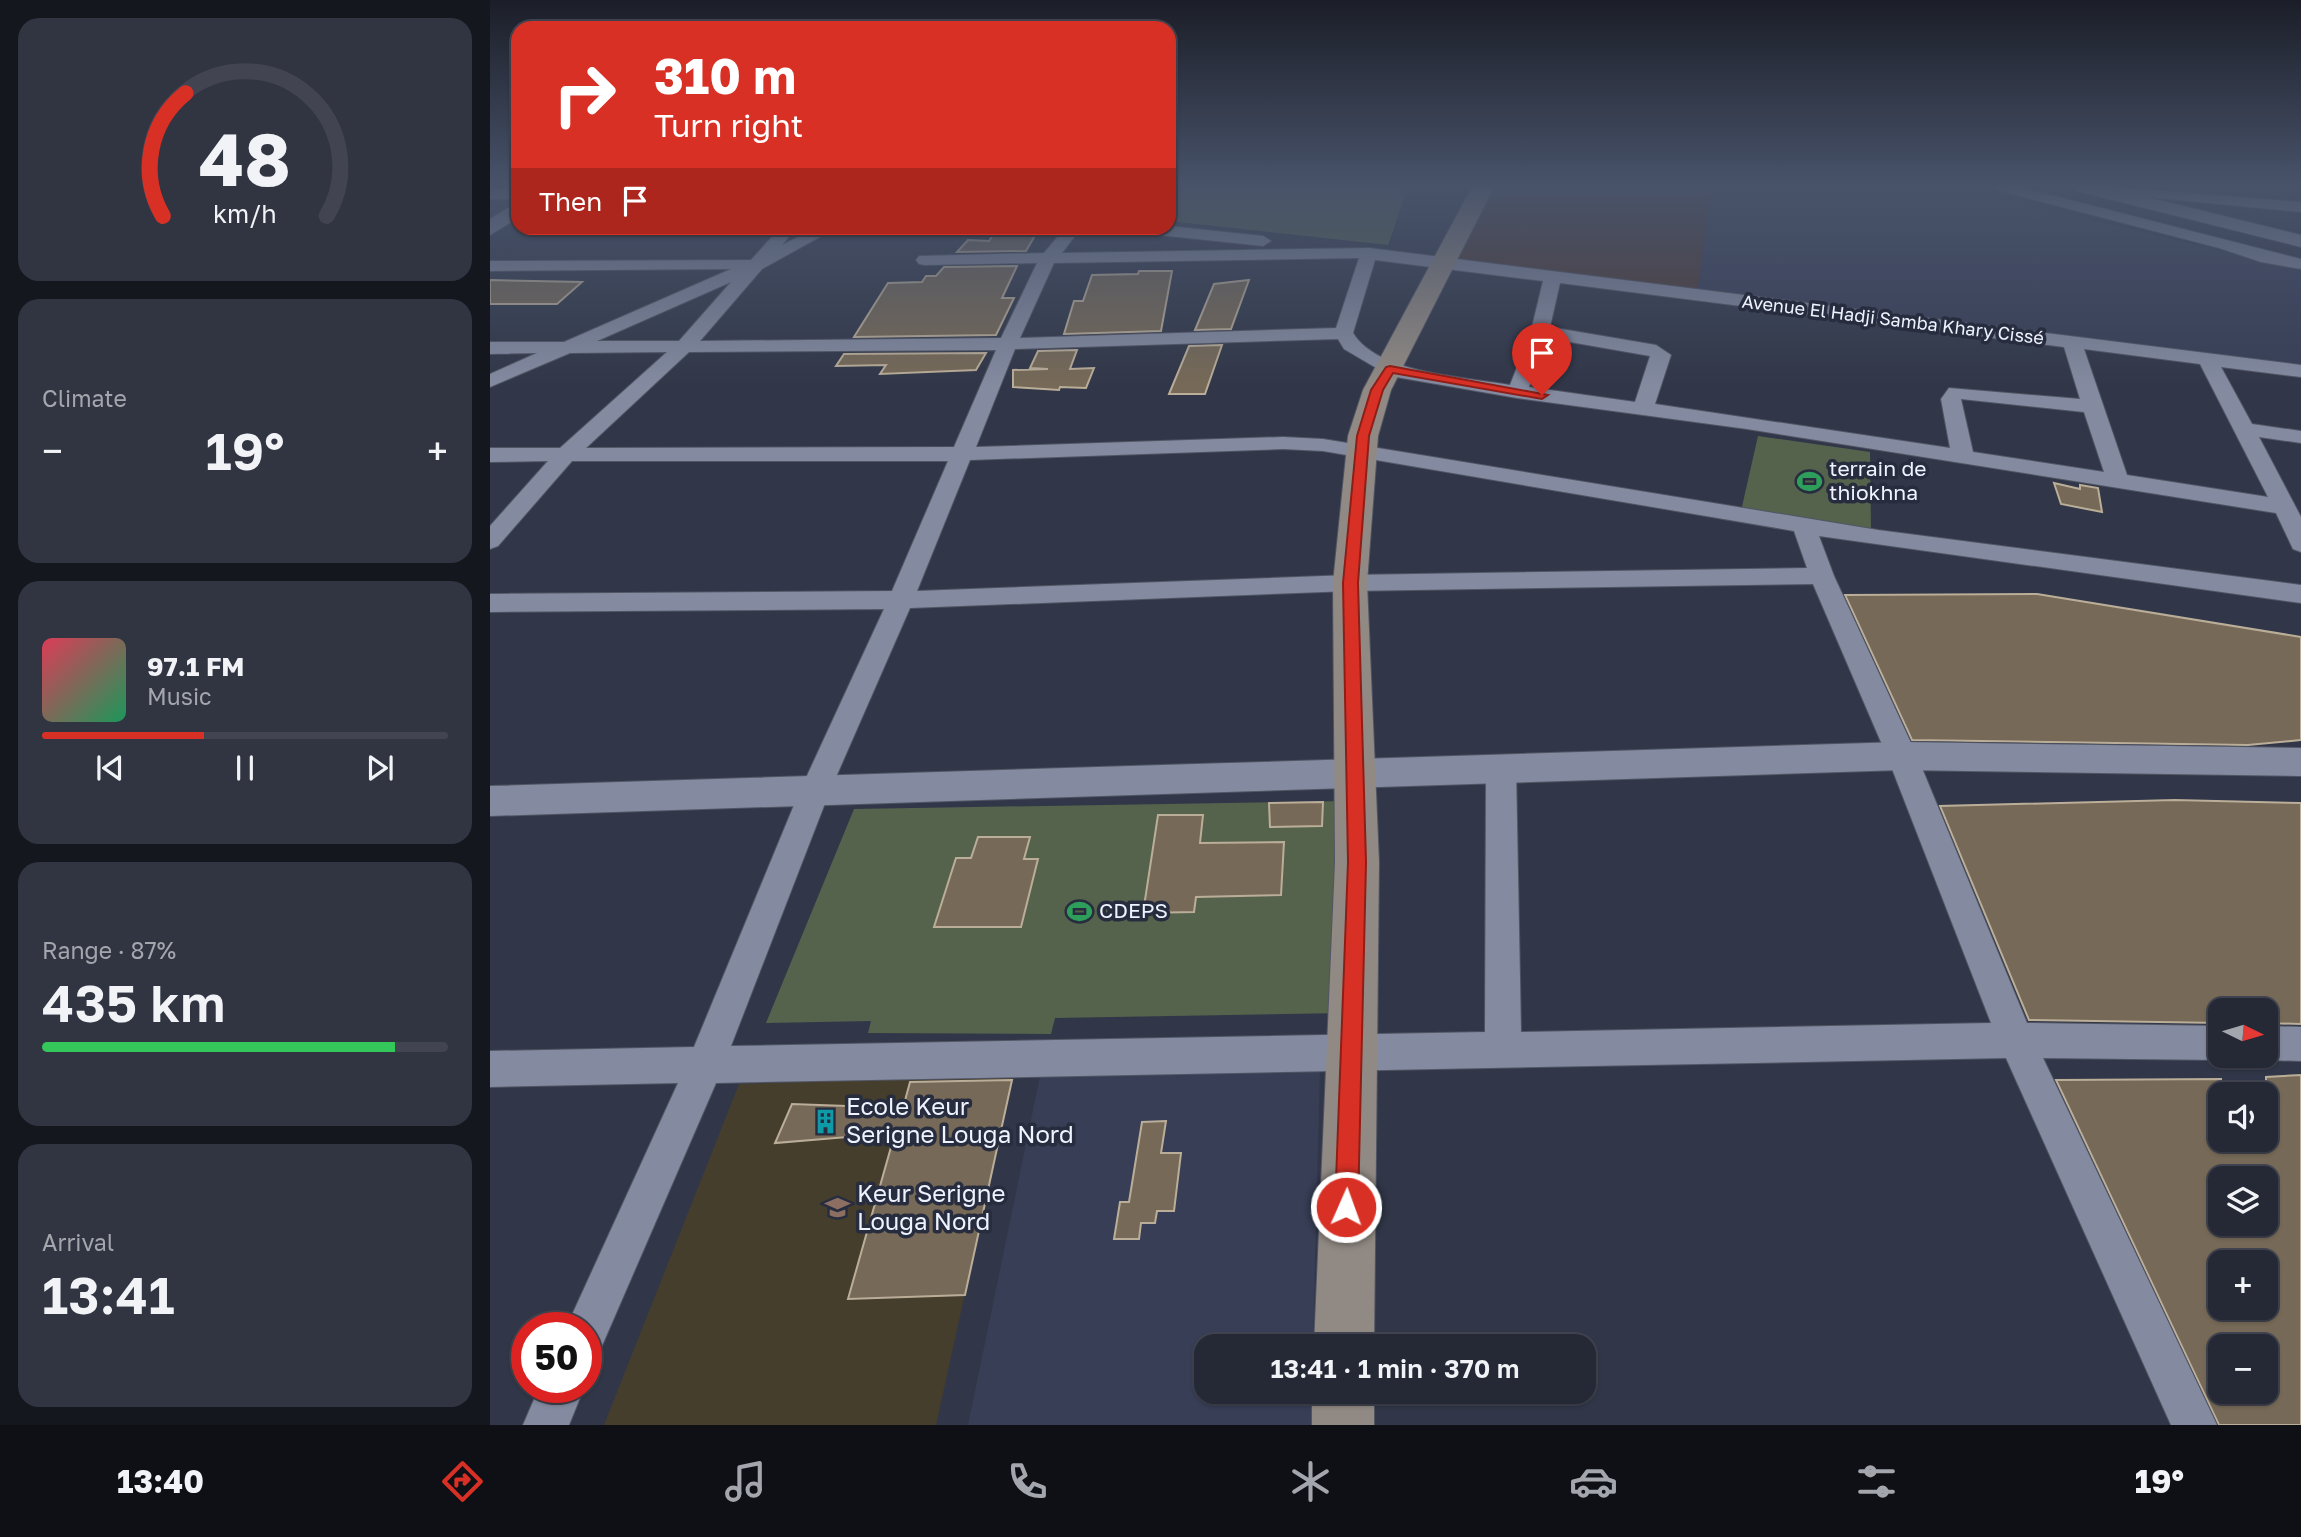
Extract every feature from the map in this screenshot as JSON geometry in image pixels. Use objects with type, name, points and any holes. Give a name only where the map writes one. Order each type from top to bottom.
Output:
[{"type":"main road","points":[[1344,1334],[1357,862],[1350,583],[1364,452],[1363,436],[1377,390],[1449,254]]},
{"type":"main road","points":[[1343,1404],[1343,1425]]},
{"type":"street","points":[[490,541],[567,454],[685,346],[767,254]]},
{"type":"street","points":[[490,381],[778,254]]},
{"type":"street","points":[[596,1312],[705,1063],[814,793],[901,600],[1008,344],[1052,254]]},
{"type":"street","points":[[925,260],[1346,254]]},
{"type":"street","points":[[1344,333],[1369,254]]},
{"type":"street","name":"Avenue El Hadji Samba Khary Cissé","points":[[1372,254],[1552,279],[2301,371]]},
{"type":"street","points":[[2254,254],[2301,264]]},
{"type":"street","points":[[490,266],[758,264]]},
{"type":"street","points":[[1517,392],[1540,331],[1552,279]]},
{"type":"street","points":[[1540,331],[1648,348],[1661,355],[1643,410]]},
{"type":"street","points":[[490,348],[1008,344],[1344,333]]},
{"type":"street","points":[[1344,333],[1352,345],[1390,369],[1517,392],[2285,507]]},
{"type":"street","points":[[2072,343],[2118,482]]},
{"type":"street","points":[[2207,359],[2285,507],[2301,544]]},
{"type":"street","points":[[1963,457],[1951,399],[1956,392],[2095,407]]},
{"type":"street","points":[[2245,429],[2301,437]]},
{"type":"street","points":[[490,455],[963,454],[1283,443],[1364,452],[1804,526],[2301,594]]},
{"type":"street","points":[[1804,526],[1822,576],[1902,756],[2016,1040],[2194,1425]]},
{"type":"street","points":[[490,603],[901,600],[1350,583],[1822,576]]},
{"type":"street","points":[[490,801],[814,793],[1902,756],[2301,762]]},
{"type":"street","points":[[1501,768],[1503,1049]]},
{"type":"street","points":[[490,1069],[2016,1040],[2208,1043]]},
{"type":"street","points":[[2278,1043],[2301,1044]]},
{"type":"street","points":[[546,1425],[556,1403]]},
{"type":"shaded area","points":[[1452,254],[1702,254],[1697,296],[1445,266]]},
{"type":"shaded area","points":[[1702,254],[2235,254],[2301,269],[2301,376],[1697,296]]},
{"type":"shaded area","points":[[1320,1069],[1313,1334],[1194,1334],[1194,1404],[1312,1404],[1311,1425],[968,1425],[1040,1076]]},
{"type":"shaded area","name":"Keur Serigne Louga Nord","points":[[1013,1075],[936,1425],[604,1425],[739,1084]]},
{"type":"green space","name":"terrain de thiokhna","points":[[1758,436],[1870,452],[1871,531],[1741,511]]},
{"type":"green space","name":"CDEPS","points":[[1348,801],[1344,1013],[1055,1018],[1051,1034],[868,1033],[871,1021],[766,1023],[854,809]]},
{"type":"building","points":[[1017,266],[1002,298],[1014,298],[996,335],[854,337],[888,283],[922,282],[926,276],[936,276],[944,267]]},
{"type":"building","points":[[1139,271],[1172,271],[1161,331],[1064,334],[1074,301],[1083,301],[1092,275],[1138,274]]},
{"type":"building","points":[[490,280],[582,282],[557,304],[490,304]]},
{"type":"building","points":[[1249,280],[1231,329],[1195,330],[1214,284]]},
{"type":"building","points":[[1222,345],[1205,394],[1169,394],[1189,346]]},
{"type":"building","points":[[1077,350],[1070,369],[1094,368],[1086,388],[1060,387],[1059,390],[1013,387],[1013,370],[1048,369],[1030,368],[1038,351]]},
{"type":"building","points":[[986,353],[976,370],[880,374],[886,365],[836,366],[844,354]]},
{"type":"building","points":[[2054,483],[2080,489],[2080,485],[2098,488],[2102,512],[2061,504]]},
{"type":"building","points":[[2037,594],[2301,637],[2301,740],[2248,745],[1912,740],[1845,595]]},
{"type":"building","points":[[2175,800],[2301,803],[2301,1024],[2278,1023],[2278,998],[2208,998],[2208,1023],[2029,1020],[1940,806]]},
{"type":"building","points":[[1323,802],[1322,826],[1270,827],[1269,803]]},
{"type":"building","points":[[1158,815],[1203,815],[1200,843],[1284,842],[1281,895],[1196,897],[1194,912],[1143,913]]},
{"type":"building","points":[[978,837],[1030,837],[1024,859],[1038,859],[1021,927],[934,927],[956,858],[971,858]]},
{"type":"building","points":[[2301,1075],[2301,1425],[2219,1425],[2209,1404],[2278,1404],[2278,1334],[2208,1334],[2208,1402],[2056,1080],[2221,1079],[2221,1082],[2208,1082],[2208,1152],[2278,1152],[2278,1082],[2266,1082],[2266,1077]]},
{"type":"building","points":[[1012,1080],[965,1295],[848,1299],[895,1133],[775,1143],[792,1104],[903,1108],[910,1082]]},
{"type":"building","points":[[1166,1121],[1161,1153],[1181,1153],[1174,1211],[1157,1211],[1155,1223],[1141,1223],[1139,1239],[1114,1239],[1120,1202],[1129,1202],[1142,1122]]},
{"type":"place","name":"terrain de thiokhna","points":[[1809,481]]},
{"type":"place","name":"CDEPS","points":[[1079,911]]},
{"type":"place","name":"Ecole Keur Serigne Louga Nord","points":[[826,1121]]},
{"type":"place","name":"Keur Serigne Louga Nord","points":[[837,1208]]},
{"type":"route","points":[[1346,1207],[1357,862],[1350,583],[1364,452],[1363,436],[1377,390],[1390,369],[1542,395]]}]
